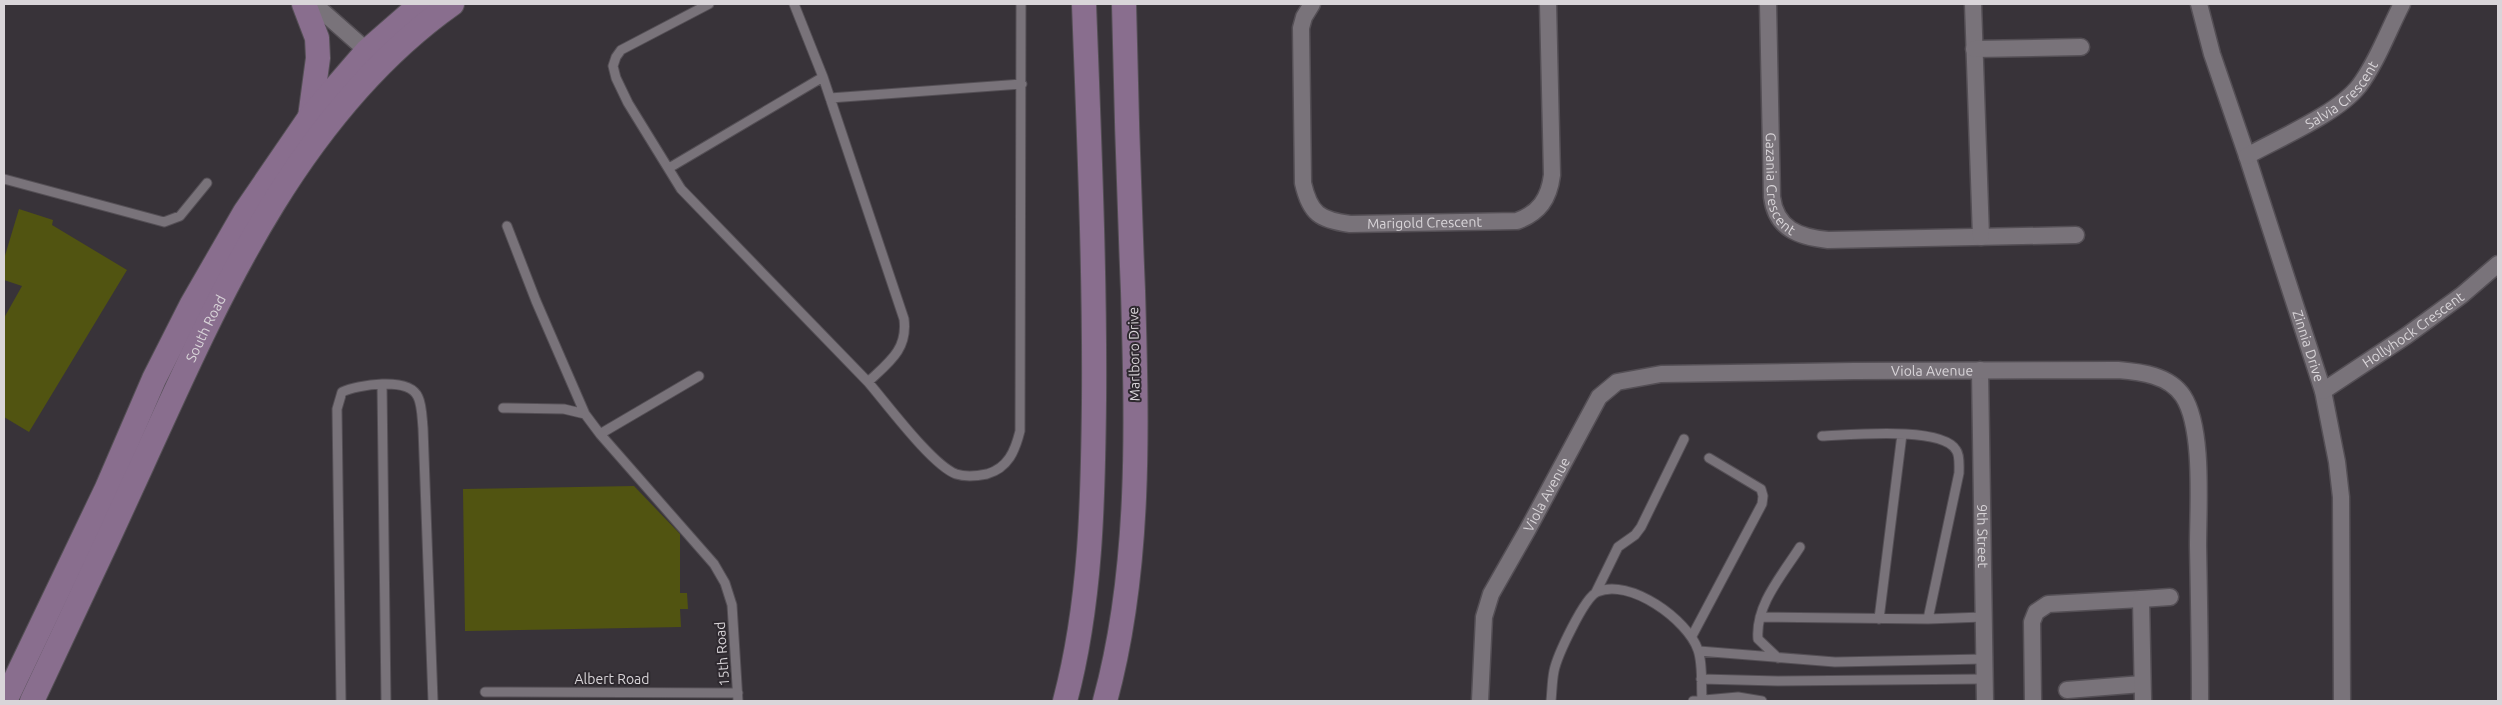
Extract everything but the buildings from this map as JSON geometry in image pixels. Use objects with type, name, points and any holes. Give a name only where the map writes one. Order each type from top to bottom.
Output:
[{"type":"street","points":[[304,4],[316,38],[318,58],[310,117]]},
{"type":"street","points":[[314,4],[374,58]]},
{"type":"street","name":"South Road","points":[[5,701],[107,488],[154,379],[192,304],[245,212],[310,117],[374,58],[421,4]]},
{"type":"street","name":"South Road","points":[[32,701],[167,410],[228,285],[274,203],[374,58],[410,36],[452,4]]},
{"type":"street","points":[[1065,701],[1078,638],[1092,520],[1094,357],[1084,4]]},
{"type":"street","name":"Marlboro Drive","points":[[1105,701],[1112,675],[1127,581],[1134,480],[1135,358],[1124,4]]},
{"type":"street","name":"Marigold Crescent","points":[[1312,4],[1304,17],[1301,28],[1303,183],[1306,198],[1316,213],[1324,218],[1350,224],[1517,221],[1531,216],[1540,209],[1547,198],[1552,175],[1548,4]]},
{"type":"street","name":"Gazania Crescent","points":[[1768,4],[1772,197],[1777,216],[1783,225],[1792,232],[1828,240],[2076,235]]},
{"type":"street","points":[[1972,4],[1981,237]]},
{"type":"street","name":"Zinnia Drive","points":[[2199,4],[2212,54],[2248,156],[2322,391],[2337,462],[2341,497],[2342,701]]},
{"type":"street","name":"Salvia Crescent","points":[[2248,156],[2310,122],[2352,93],[2365,77],[2402,4]]},
{"type":"street","points":[[1974,49],[2081,47]]},
{"type":"street","name":"Hollyhock Crescent","points":[[2322,391],[2406,336],[2462,295],[2498,264]]},
{"type":"street","name":"Viola Avenue","points":[[1480,701],[1484,617],[1491,594],[1599,397],[1617,382],[1661,374],[1980,370],[2134,371],[2161,379],[2182,395],[2194,424],[2196,443],[2200,701]]},
{"type":"street","name":"9th Street","points":[[1980,370],[1986,701]]},
{"type":"street","points":[[2033,701],[2032,622],[2036,612],[2048,604],[2170,598]]},
{"type":"street","points":[[2141,599],[2143,701]]},
{"type":"street","points":[[2067,690],[2142,684]]},
{"type":"lane","points":[[709,4],[621,50],[613,66],[628,103],[681,189],[696,207],[868,382],[931,454],[955,473],[968,476],[993,472],[1003,467],[1010,458],[1020,431],[1021,4]]},
{"type":"lane","points":[[794,4],[823,77],[904,319],[906,330],[899,353],[868,382]]},
{"type":"lane","points":[[669,168],[823,77]]},
{"type":"lane","points":[[830,98],[1022,84]]},
{"type":"lane","points":[[4,179],[164,222],[180,216],[208,184]]},
{"type":"lane","name":"15th Road","points":[[507,226],[536,301],[585,414],[600,434],[714,564],[725,583],[732,605],[738,697]]},
{"type":"lane","points":[[600,434],[699,376]]},
{"type":"lane","points":[[341,701],[338,401],[342,392],[357,385],[398,385],[411,389],[419,397],[423,428],[432,701]]},
{"type":"lane","points":[[382,385],[386,701]]},
{"type":"lane","points":[[503,408],[564,409],[585,414]]},
{"type":"lane","points":[[1822,436],[1912,433],[1948,441],[1957,451],[1959,473],[1928,619]]},
{"type":"lane","points":[[1880,619],[1902,434]]},
{"type":"lane","points":[[1551,701],[1554,670],[1561,651],[1587,602],[1596,592],[1618,547],[1635,535],[1641,527],[1684,439]]},
{"type":"lane","points":[[1692,636],[1762,504],[1763,496],[1761,488],[1708,458]]},
{"type":"lane","points":[[1778,658],[1758,638],[1760,617],[1762,608],[1800,547]]},
{"type":"lane","points":[[1596,592],[1607,590],[1633,592],[1665,610],[1683,625],[1692,636],[1699,651],[1701,679],[1697,700],[1738,697],[1762,701]]},
{"type":"lane","points":[[1760,617],[1928,619],[1983,617]]},
{"type":"lane","points":[[1699,651],[1835,662],[1984,659]]},
{"type":"lane","points":[[1701,679],[1778,681],[1985,679]]},
{"type":"lane","name":"Albert Road","points":[[485,692],[738,697]]}]
